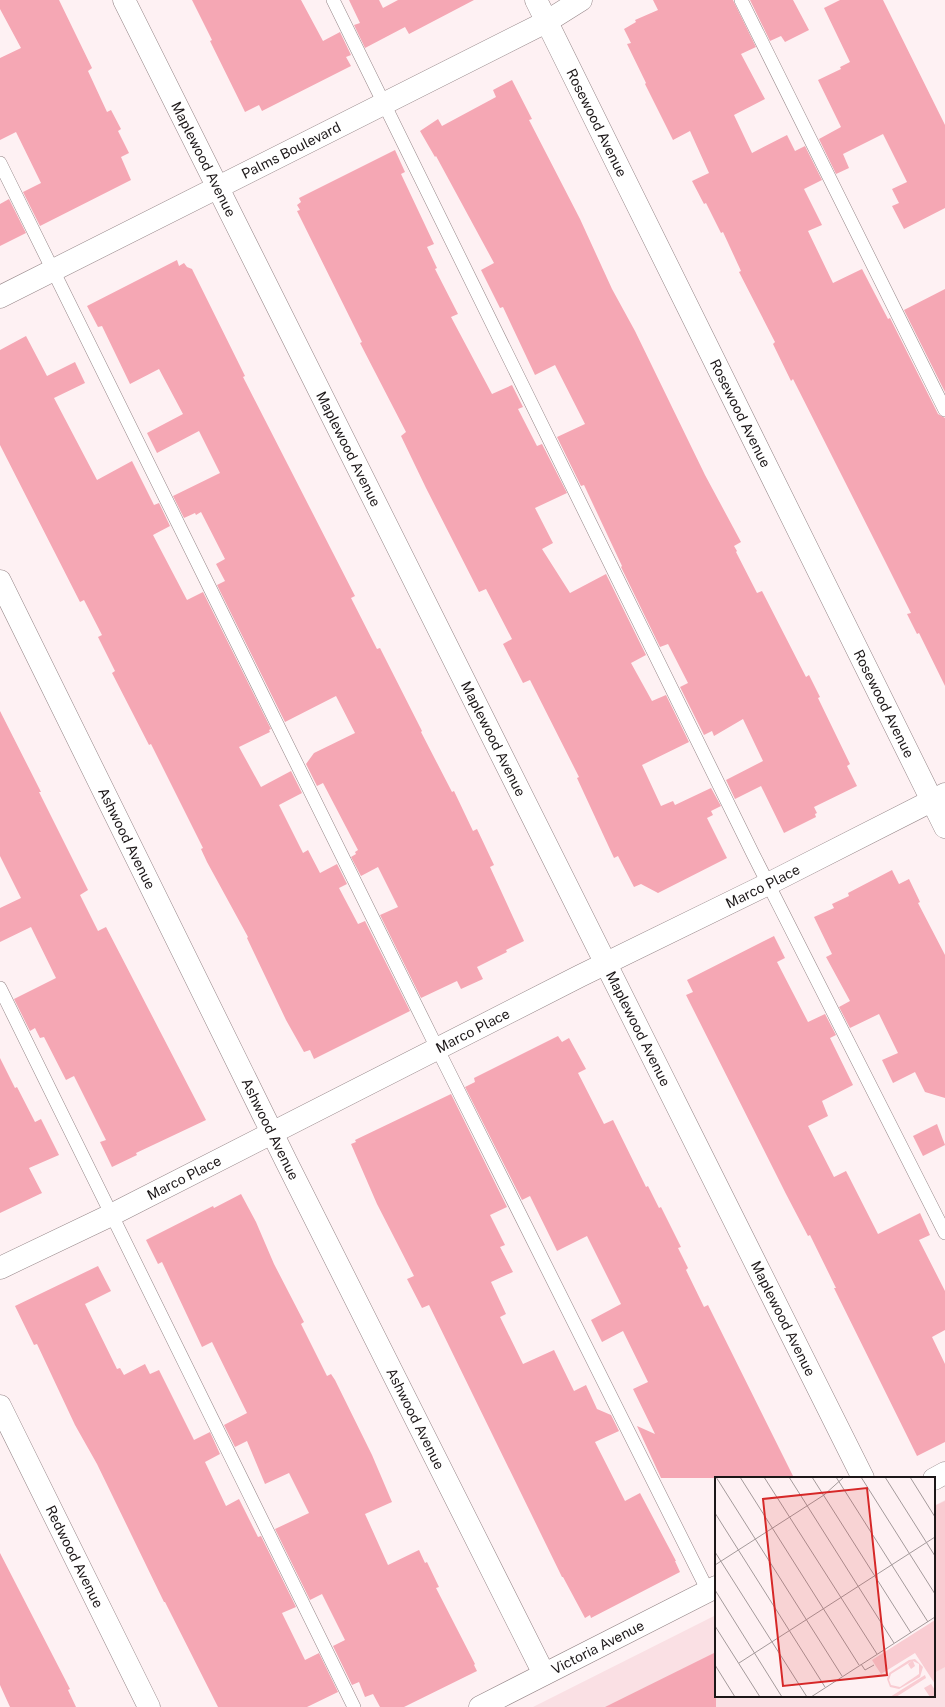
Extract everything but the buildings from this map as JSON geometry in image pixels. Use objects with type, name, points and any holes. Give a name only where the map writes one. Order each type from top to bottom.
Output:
[{"type":"street","name":"Maplewood Avenue","points":[[124,0],[862,1477]]},
{"type":"street","name":"Rosewood Avenue","points":[[536,0],[938,797],[945,827]]},
{"type":"street","name":"Palms Boulevard","points":[[0,297],[546,22],[581,0]]},
{"type":"street","name":"Ashwood Avenue","points":[[0,581],[273,1134],[544,1674]]},
{"type":"street","name":"Marco Place","points":[[0,1268],[111,1215],[273,1134],[938,797]]},
{"type":"street","name":"Redwood Avenue","points":[[0,1406],[149,1707]]},
{"type":"street","points":[[935,1478],[945,1473]]},
{"type":"street","name":"Victoria Avenue","points":[[480,1707],[712,1589]]},
{"type":"lane","points":[[333,0],[768,884],[945,1233]]},
{"type":"lane","points":[[741,0],[945,410]]},
{"type":"lane","points":[[0,163],[438,1050],[712,1589]]},
{"type":"lane","points":[[0,988],[354,1707]]},
{"type":"shaded area","points":[[945,1500],[945,1707],[533,1707],[715,1616],[715,1697],[935,1697],[935,1505]]},
{"type":"shaded area","points":[[945,1501],[945,1667],[935,1672],[935,1506]]}]
